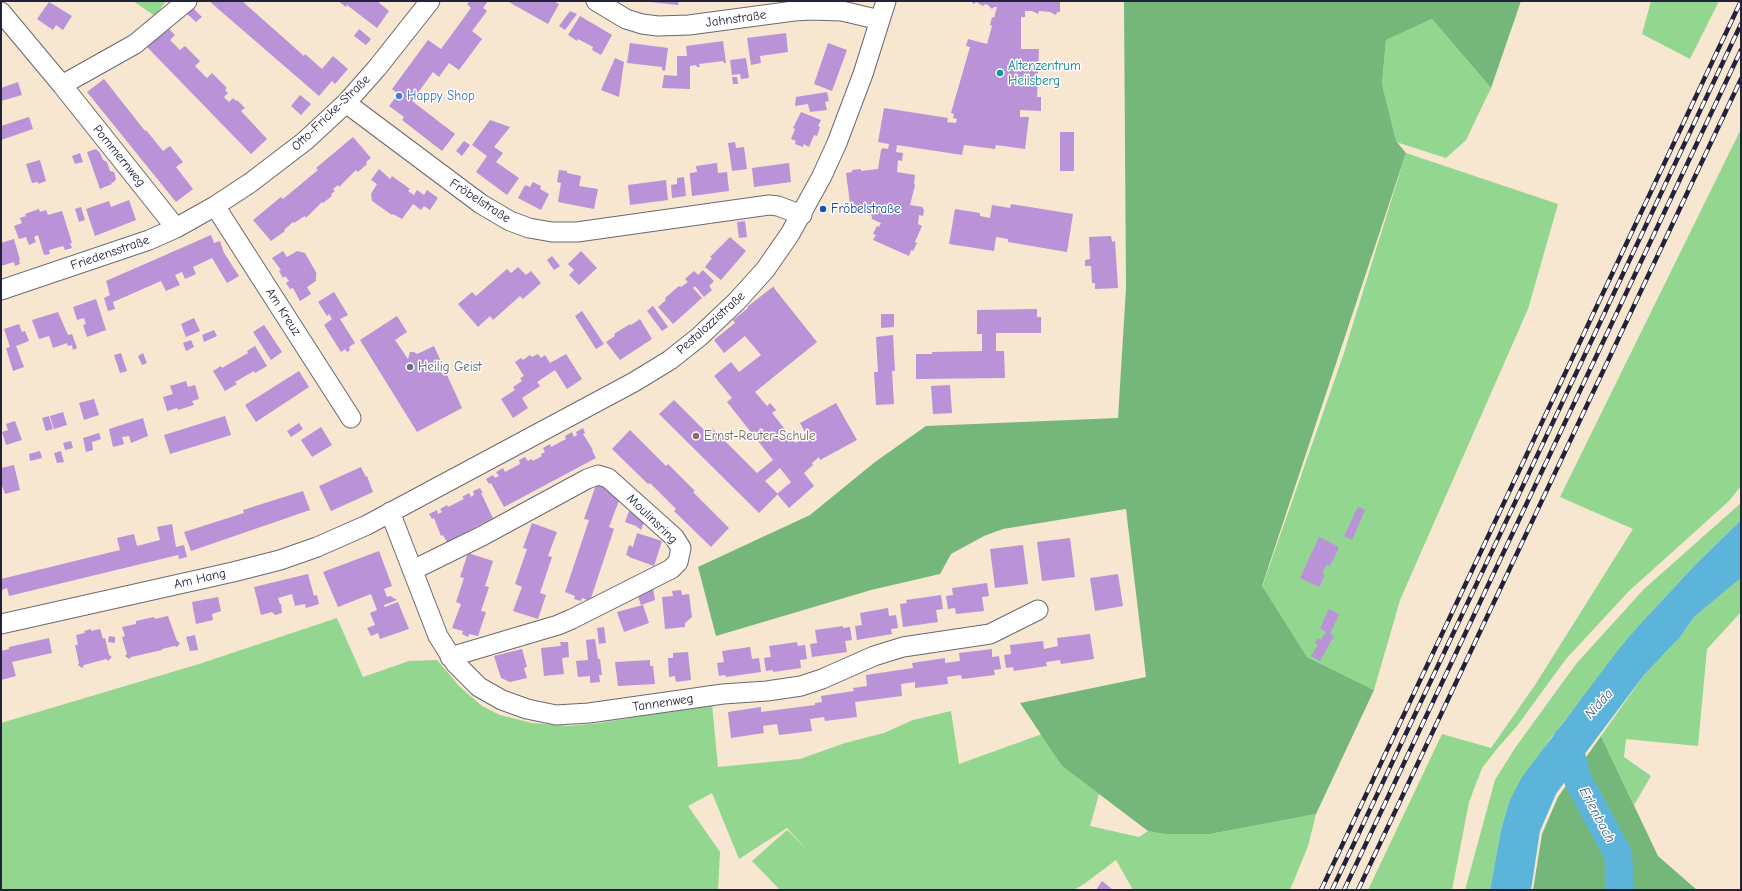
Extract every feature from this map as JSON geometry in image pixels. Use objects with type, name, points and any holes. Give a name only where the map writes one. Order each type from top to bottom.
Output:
[{"type":"street","points":[[62,85],[135,44],[187,1]]},
{"type":"street","name":"Otto-Fricke-Straße","points":[[215,206],[291,153],[346,103],[377,68],[430,1]]},
{"type":"street","name":"Jahnstraße","points":[[596,1],[626,19],[638,23],[658,26],[689,25],[811,10],[842,11],[880,20]]},
{"type":"street","name":"Pestalozzistraße","points":[[390,512],[634,382],[670,360],[713,324],[751,286],[777,254],[802,215],[837,143],[863,74],[886,1]]},
{"type":"street","name":"Pommernweg","points":[[1,12],[62,85],[176,228]]},
{"type":"street","name":"Fröbelstraße","points":[[346,103],[481,204],[510,221],[529,228],[559,233],[578,232],[769,205],[778,206],[802,215]]},
{"type":"street","name":"Friedensstraße","points":[[1,290],[124,250],[176,228],[215,206]]},
{"type":"street","name":"Am Kreuz","points":[[215,206],[351,418]]},
{"type":"street","name":"Moulinsring","points":[[413,570],[482,536],[587,479],[598,475],[608,478],[674,537],[681,548],[678,562],[671,569],[572,619],[558,625],[450,657]]},
{"type":"street","name":"Tannenweg","points":[[390,512],[438,636],[450,657],[479,687],[502,700],[539,712],[556,715],[569,715],[722,694],[767,691],[801,686],[822,679],[874,656],[903,647],[990,634],[1038,610]]},
{"type":"street","name":"Am Hang","points":[[1,624],[234,572],[280,560],[341,538],[390,512]]},
{"type":"green space","points":[[133,1],[166,1],[155,16]]},
{"type":"green space","points":[[1124,1],[1521,1],[1491,88],[1432,19],[1386,40],[1382,84],[1396,141],[1406,153],[1262,586],[1307,657],[1374,690],[1316,814],[1210,834],[1164,834],[1148,831],[1062,766],[1020,703],[1146,677],[1126,509],[1003,529],[984,536],[951,554],[940,574],[871,590],[716,636],[698,567],[810,515],[875,462],[926,426],[1118,418],[1126,288]]},
{"type":"green space","points":[[1651,1],[1719,1],[1690,59],[1642,34]]},
{"type":"green space","points":[[1432,19],[1491,88],[1466,140],[1446,158],[1396,142],[1382,84],[1386,40]]},
{"type":"green space","points":[[1741,129],[1741,486],[1729,501],[1629,591],[1566,659],[1517,726],[1482,768],[1469,802],[1452,890],[1368,890],[1442,734],[1491,748],[1535,685],[1633,529],[1560,497]]},
{"type":"green space","points":[[1406,153],[1558,204],[1528,309],[1400,600],[1374,690],[1307,657],[1262,587],[1343,356]]},
{"type":"green space","points":[[1741,503],[1741,520],[1696,564],[1641,623],[1550,739],[1509,802],[1501,830],[1490,890],[1465,890],[1495,780],[1515,748],[1576,664],[1644,589]]},
{"type":"green space","points":[[1741,578],[1741,612],[1707,649],[1698,746],[1626,739],[1624,757],[1651,776],[1634,805],[1601,736],[1644,675],[1681,636],[1694,617]]},
{"type":"green space","points":[[337,618],[363,677],[409,661],[437,660],[460,687],[482,706],[500,715],[532,723],[568,726],[600,723],[712,704],[718,767],[800,759],[845,743],[884,733],[913,720],[951,711],[959,764],[1042,734],[1062,766],[1099,794],[1090,826],[1139,837],[1148,831],[1164,834],[1210,834],[1316,814],[1308,846],[1290,890],[1133,890],[1116,860],[1074,890],[780,890],[752,861],[787,830],[807,850],[787,828],[739,859],[712,793],[688,806],[720,852],[718,890],[1,890],[1,723],[199,664]]},
{"type":"green space","points":[[1601,736],[1658,856],[1697,890],[1533,890],[1542,834],[1558,797]]},
{"type":"water","name":"Nidda","points":[[1741,520],[1741,578],[1694,617],[1681,636],[1644,675],[1556,794],[1540,831],[1531,890],[1490,890],[1501,830],[1509,802],[1522,777],[1619,649],[1641,623],[1696,564]]},
{"type":"building","points":[[209,1],[242,1],[304,56],[305,54],[322,69],[333,56],[348,69],[335,84],[332,81],[319,96]]},
{"type":"building","points":[[338,1],[377,1],[389,11],[377,28],[347,5],[346,7]]},
{"type":"building","points":[[470,1],[488,1],[483,8],[487,11],[472,31],[482,39],[459,70],[449,63],[439,77],[433,72],[412,101],[455,134],[442,151],[402,120],[404,117],[389,106],[398,94],[392,89],[428,40],[441,49],[471,8],[467,4]]},
{"type":"building","points":[[507,1],[553,1],[559,4],[548,24]]},
{"type":"building","points":[[641,1],[679,1],[678,5]]},
{"type":"building","name":"Altenzentrum Heilsberg","points":[[970,1],[1060,1],[1060,12],[1057,12],[1056,15],[1050,12],[1039,11],[1038,14],[1032,11],[1025,11],[1025,17],[1021,17],[1021,49],[1039,49],[1037,97],[1041,97],[1041,111],[1020,110],[1020,117],[1029,117],[1025,149],[996,145],[995,149],[964,145],[962,155],[897,145],[896,152],[903,153],[902,161],[898,160],[897,172],[915,175],[915,185],[910,205],[922,207],[924,210],[923,216],[919,215],[918,224],[922,226],[915,242],[917,243],[913,251],[911,250],[909,256],[873,240],[876,235],[873,234],[877,226],[879,227],[881,223],[872,219],[871,209],[866,209],[866,212],[857,213],[857,210],[851,211],[846,173],[852,172],[852,170],[861,169],[861,171],[878,169],[881,150],[883,148],[888,149],[889,144],[878,142],[884,108],[948,118],[947,122],[956,123],[957,119],[953,118],[954,114],[951,113],[970,47],[966,46],[968,39],[987,44],[992,26],[990,25],[992,17],[994,18],[997,7],[992,9],[988,5],[985,4],[983,6],[976,2],[974,4]]},
{"type":"building","points":[[49,2],[72,16],[63,30],[56,25],[53,30],[37,19]]},
{"type":"building","points":[[192,7],[202,17],[196,22],[186,13]]},
{"type":"building","points":[[570,11],[577,14],[565,30],[559,26]]},
{"type":"building","points":[[580,16],[612,35],[601,55],[592,50],[593,47],[578,39],[577,41],[568,35]]},
{"type":"building","points":[[168,28],[175,35],[170,40],[180,50],[185,46],[200,61],[195,66],[207,78],[212,73],[227,88],[225,90],[228,93],[224,97],[229,102],[233,98],[236,101],[237,100],[245,108],[241,111],[267,139],[251,154],[147,47]]},
{"type":"building","points":[[359,29],[371,39],[366,45],[354,36]]},
{"type":"building","points":[[786,33],[788,52],[760,56],[761,63],[751,65],[747,38]]},
{"type":"building","points":[[723,41],[726,63],[723,61],[699,64],[700,67],[697,67],[696,65],[690,66],[690,89],[662,88],[664,75],[677,76],[677,56],[687,56],[686,46]]},
{"type":"building","points":[[630,43],[668,48],[665,71],[662,70],[662,67],[627,63]]},
{"type":"building","points":[[828,43],[847,50],[832,91],[814,84]]},
{"type":"building","points":[[615,58],[624,62],[619,97],[601,90]]},
{"type":"building","points":[[746,58],[749,78],[741,79],[740,74],[732,75],[730,60]]},
{"type":"building","points":[[732,77],[737,77],[738,84],[733,84]]},
{"type":"building","points":[[104,79],[145,131],[146,130],[163,151],[170,146],[183,162],[176,167],[193,189],[176,202],[87,92]]},
{"type":"building","points":[[18,82],[22,95],[1,101],[1,88]]},
{"type":"building","points":[[827,92],[829,101],[825,102],[827,110],[810,112],[808,104],[795,106],[796,97]]},
{"type":"building","points":[[300,95],[311,104],[301,115],[291,106]]},
{"type":"building","points":[[801,112],[821,120],[818,126],[820,127],[817,136],[814,135],[809,147],[804,144],[803,147],[795,144],[796,141],[791,139],[795,129],[793,128]]},
{"type":"building","points":[[29,117],[33,129],[1,140],[1,126]]},
{"type":"building","points":[[490,120],[510,127],[494,147],[503,153],[496,162],[519,178],[507,195],[476,172],[487,156],[472,145]]},
{"type":"building","points":[[1060,132],[1074,132],[1074,171],[1060,171]]},
{"type":"building","points":[[353,137],[371,158],[366,162],[367,164],[358,172],[356,170],[339,187],[338,185],[333,189],[335,191],[331,194],[332,196],[323,203],[322,202],[306,218],[305,216],[294,223],[293,222],[284,230],[285,231],[271,241],[253,220],[281,197],[283,199],[318,170],[316,168]]},
{"type":"building","points":[[464,141],[470,145],[462,156],[456,151]]},
{"type":"building","points":[[735,142],[736,148],[744,147],[747,169],[732,171],[728,143]]},
{"type":"building","points":[[96,149],[100,153],[103,160],[107,162],[110,171],[114,172],[116,179],[111,183],[112,184],[100,189],[87,152]]},
{"type":"building","points":[[80,153],[83,162],[75,164],[72,156]]},
{"type":"building","points":[[40,160],[46,181],[38,184],[38,182],[32,183],[26,164]]},
{"type":"building","points":[[717,163],[718,173],[727,172],[729,191],[692,196],[690,173],[697,172],[696,166]]},
{"type":"building","points":[[789,163],[791,182],[754,187],[752,168]]},
{"type":"building","points":[[379,169],[390,179],[392,176],[410,189],[408,191],[414,195],[417,190],[424,195],[427,190],[438,198],[430,210],[424,206],[421,210],[413,204],[402,219],[393,214],[392,215],[372,201],[371,194],[377,184],[371,180]]},
{"type":"building","points":[[559,170],[581,176],[579,186],[598,189],[594,209],[558,202],[561,183],[557,182]]},
{"type":"building","points":[[684,177],[686,196],[672,198],[671,185],[677,184],[677,178]]},
{"type":"building","points":[[666,180],[668,200],[630,205],[628,185]]},
{"type":"building","points":[[533,182],[541,186],[540,189],[549,194],[541,210],[518,198],[525,185],[530,187]]},
{"type":"building","points":[[129,200],[136,220],[95,236],[86,209],[109,201],[111,207]]},
{"type":"building","points":[[1011,204],[1073,214],[1067,252],[1008,242],[1008,239],[996,237],[994,251],[949,244],[955,209],[980,213],[980,216],[990,218],[992,205],[1010,208]]},
{"type":"building","points":[[81,207],[85,220],[79,222],[75,209]]},
{"type":"building","points":[[39,209],[40,212],[46,210],[48,215],[62,211],[72,243],[70,243],[72,248],[65,250],[63,246],[49,250],[50,254],[44,255],[38,235],[34,237],[36,242],[29,245],[26,237],[19,239],[14,226],[22,223],[20,218],[26,216],[25,214]]},
{"type":"building","points":[[745,221],[747,237],[739,238],[737,222]]},
{"type":"building","points":[[211,235],[214,243],[220,241],[224,253],[239,276],[227,283],[212,258],[193,267],[196,274],[185,279],[182,272],[175,275],[180,285],[166,291],[161,281],[113,302],[115,309],[108,311],[104,298],[110,295],[106,281]]},
{"type":"building","points":[[1111,236],[1112,242],[1115,241],[1118,288],[1095,289],[1095,283],[1092,283],[1091,266],[1085,266],[1085,260],[1090,259],[1089,237]]},
{"type":"building","points":[[730,237],[746,251],[721,280],[705,267],[712,258],[710,257]]},
{"type":"building","points":[[14,239],[20,264],[15,266],[14,262],[1,266],[1,243]]},
{"type":"building","points":[[283,251],[287,257],[297,251],[305,253],[317,274],[316,281],[307,287],[311,294],[300,301],[293,288],[290,289],[286,283],[289,281],[285,276],[283,278],[279,271],[281,270],[272,258]]},
{"type":"building","points":[[581,251],[597,268],[579,285],[569,275],[574,270],[568,264]]},
{"type":"building","points":[[552,256],[560,266],[554,270],[547,260]]},
{"type":"building","points":[[518,267],[526,275],[531,271],[541,283],[523,299],[520,296],[493,320],[490,316],[478,327],[458,304],[472,292],[476,296],[507,269],[511,273]]},
{"type":"building","points":[[703,270],[714,281],[709,286],[712,290],[704,297],[695,286],[693,288],[702,298],[673,324],[658,307],[666,300],[665,298],[679,286],[681,287],[688,282],[685,279],[694,271],[698,275]]},
{"type":"building","points":[[774,286],[774,288],[817,342],[755,392],[767,406],[770,403],[776,410],[772,413],[796,443],[806,434],[800,423],[836,403],[857,440],[820,460],[819,457],[812,463],[813,465],[804,473],[814,486],[789,508],[777,495],[759,513],[659,414],[674,400],[707,433],[712,428],[757,473],[773,460],[727,402],[732,398],[714,376],[731,362],[739,372],[761,355],[745,336],[724,353],[714,340],[735,323],[733,320],[748,308],[747,307]],"holes":[[[780,468],[791,482],[778,494],[765,481]]]},
{"type":"building","points":[[334,292],[348,315],[340,319],[355,343],[349,347],[350,350],[347,352],[345,349],[341,352],[324,325],[332,319],[329,314],[327,316],[318,302]]},
{"type":"building","points":[[96,299],[106,330],[87,337],[83,325],[86,324],[84,318],[77,320],[73,307]]},
{"type":"building","points":[[653,306],[668,327],[662,331],[647,311]]},
{"type":"building","points":[[1037,309],[1037,317],[1041,317],[1041,333],[996,333],[996,351],[1004,351],[1005,378],[916,379],[916,354],[932,354],[932,352],[982,351],[982,334],[977,334],[977,310]]},
{"type":"building","points":[[582,311],[604,344],[596,349],[575,316]]},
{"type":"building","points":[[58,312],[68,335],[72,334],[77,348],[73,350],[72,345],[68,346],[67,343],[53,348],[49,336],[39,339],[32,320]]},
{"type":"building","points":[[881,314],[894,314],[894,327],[881,328]]},
{"type":"building","name":"Heilig Geist","points":[[397,316],[407,332],[395,340],[408,359],[410,352],[417,354],[434,346],[462,408],[417,432],[360,340]]},
{"type":"building","points":[[194,318],[200,331],[186,337],[181,324]]},
{"type":"building","points":[[640,319],[652,339],[620,360],[606,342],[615,336],[614,334]]},
{"type":"building","points":[[19,324],[22,332],[25,331],[29,341],[16,346],[24,367],[13,371],[6,348],[10,347],[4,329]]},
{"type":"building","points":[[264,325],[282,352],[271,360],[253,332]]},
{"type":"building","points":[[214,330],[217,336],[204,342],[202,335]]},
{"type":"building","points":[[893,335],[895,371],[892,371],[894,404],[876,405],[874,372],[878,372],[876,337]]},
{"type":"building","points":[[191,340],[194,347],[186,351],[183,343]]},
{"type":"building","points":[[255,346],[267,366],[255,373],[254,371],[235,382],[237,384],[225,391],[213,371],[221,366],[222,368],[248,353],[247,351]]},
{"type":"building","points":[[121,353],[127,371],[120,373],[114,355]]},
{"type":"building","points":[[143,353],[147,363],[142,365],[138,356]]},
{"type":"building","points":[[538,354],[541,358],[545,355],[550,363],[566,354],[582,379],[567,389],[555,370],[537,382],[540,386],[522,398],[528,408],[513,418],[501,399],[515,390],[513,387],[522,381],[520,378],[524,376],[515,362],[521,358],[523,360],[530,355],[532,357]]},
{"type":"building","points":[[299,371],[309,387],[256,422],[245,405]]},
{"type":"building","points":[[186,381],[188,387],[195,385],[199,399],[192,401],[194,405],[178,410],[177,408],[167,411],[163,397],[173,394],[170,386]]},
{"type":"building","points":[[950,385],[952,413],[933,414],[931,386]]},
{"type":"building","points":[[94,399],[99,415],[84,420],[79,403]]},
{"type":"building","points":[[63,412],[67,425],[54,429],[50,416]]},
{"type":"building","points":[[49,416],[53,429],[46,431],[42,418]]},
{"type":"building","points":[[225,416],[231,435],[170,454],[164,435]]},
{"type":"building","points":[[143,418],[148,436],[131,443],[129,436],[122,437],[124,444],[113,447],[109,429]]},
{"type":"building","points":[[15,421],[22,440],[6,445],[2,432],[8,430],[6,424]]},
{"type":"building","points":[[299,423],[303,429],[291,437],[287,431]]},
{"type":"building","points":[[321,427],[332,445],[312,457],[301,440]]},
{"type":"building","points":[[583,428],[585,433],[583,434],[596,458],[504,507],[491,483],[489,484],[486,479],[493,475],[495,478],[499,476],[496,472],[503,468],[505,472],[520,464],[519,460],[525,457],[528,461],[532,459],[533,461],[542,456],[541,454],[545,452],[543,448],[550,444],[551,447],[566,439],[565,436],[572,432],[574,437],[577,435],[576,432]]},
{"type":"building","points":[[630,430],[666,466],[668,464],[695,491],[693,492],[729,528],[711,547],[674,511],[676,509],[650,483],[648,484],[612,449]]},
{"type":"building","points":[[99,433],[101,439],[92,442],[93,450],[86,452],[83,438]]},
{"type":"building","points":[[71,441],[73,448],[65,450],[63,443]]},
{"type":"building","points":[[40,451],[42,458],[30,461],[29,454]]},
{"type":"building","points":[[61,451],[64,462],[57,463],[54,453]]},
{"type":"building","points":[[14,465],[20,490],[5,494],[1,483],[1,468]]},
{"type":"building","points":[[361,467],[366,477],[367,476],[373,492],[331,511],[319,486]]},
{"type":"building","points":[[597,482],[620,498],[609,527],[614,529],[590,601],[582,598],[581,601],[574,599],[575,596],[565,592],[589,520],[584,519]]},
{"type":"building","points":[[480,488],[493,518],[447,542],[443,535],[441,536],[434,518],[432,519],[429,514],[437,510],[438,514],[442,512],[440,509],[447,505],[448,507],[464,499],[462,497],[469,493],[471,497],[474,495],[473,491]]},
{"type":"building","points":[[303,491],[310,510],[191,551],[184,532],[244,513],[243,510]]},
{"type":"building","points":[[1358,507],[1365,510],[1352,540],[1344,536]]},
{"type":"building","points":[[629,511],[640,515],[645,519],[641,530],[636,526],[625,522]]},
{"type":"building","points":[[532,523],[557,532],[548,556],[552,557],[540,593],[546,595],[538,619],[513,611],[522,587],[515,584],[527,549],[523,548]]},
{"type":"building","points":[[172,524],[176,547],[184,545],[187,557],[179,559],[178,555],[9,596],[7,588],[2,590],[1,579],[120,550],[117,538],[134,534],[137,546],[160,540],[157,527]]},
{"type":"building","points":[[637,533],[662,541],[654,566],[626,555],[629,545],[633,547]]},
{"type":"building","points":[[1319,537],[1339,547],[1330,566],[1327,564],[1322,573],[1325,575],[1319,587],[1300,578]]},
{"type":"building","points":[[1070,538],[1075,577],[1042,581],[1037,542]]},
{"type":"building","points":[[1023,545],[1028,584],[995,588],[990,549]]},
{"type":"building","points":[[379,551],[392,586],[384,589],[387,597],[390,596],[397,600],[384,605],[385,607],[398,602],[409,629],[380,639],[378,633],[371,636],[367,628],[375,625],[370,613],[377,610],[371,594],[338,607],[323,572]]},
{"type":"building","points":[[468,553],[493,561],[485,586],[489,587],[481,611],[486,612],[478,636],[469,634],[468,637],[462,634],[463,631],[452,628],[461,604],[456,602],[464,578],[460,577]]},
{"type":"building","points":[[308,574],[314,596],[317,595],[319,604],[306,608],[305,604],[295,606],[292,594],[278,598],[281,604],[282,613],[275,615],[272,612],[261,615],[254,587]]},
{"type":"building","points":[[1118,574],[1123,606],[1095,611],[1090,578]]},
{"type":"building","points":[[987,583],[989,596],[982,597],[984,611],[956,614],[955,608],[948,609],[946,596],[953,595],[952,588]]},
{"type":"building","points":[[653,588],[655,600],[641,605],[638,596]]},
{"type":"building","points":[[681,590],[682,595],[689,594],[692,617],[685,623],[685,627],[665,629],[662,597],[673,596],[672,591]]},
{"type":"building","points":[[941,595],[943,609],[936,610],[938,622],[903,627],[900,604],[907,603],[906,600]]},
{"type":"building","points":[[218,597],[221,611],[212,614],[213,620],[196,624],[192,602]]},
{"type":"building","points":[[643,605],[649,623],[624,632],[617,612]]},
{"type":"building","points":[[888,608],[889,616],[896,615],[898,628],[891,629],[892,634],[857,640],[855,626],[862,625],[860,613]]},
{"type":"building","points":[[1329,609],[1339,614],[1330,634],[1334,636],[1320,661],[1311,656],[1318,645],[1315,643],[1318,638],[1321,640],[1326,632],[1320,628]]},
{"type":"building","points":[[168,616],[177,641],[180,643],[177,647],[174,646],[162,649],[131,657],[129,659],[125,656],[127,654],[122,637],[125,636],[122,627],[136,624],[136,621]]},
{"type":"building","points":[[843,626],[843,628],[850,627],[852,640],[845,641],[847,652],[812,657],[810,644],[817,643],[815,630]]},
{"type":"building","points":[[604,627],[606,643],[599,644],[597,628]]},
{"type":"building","points":[[91,629],[91,631],[100,629],[103,639],[105,638],[109,655],[112,657],[108,661],[106,659],[84,665],[82,668],[78,665],[79,663],[75,645],[78,645],[76,635],[85,633],[84,631]]},
{"type":"building","points":[[1090,634],[1094,659],[1061,664],[1060,660],[1046,662],[1047,666],[1014,671],[1013,667],[1006,668],[1004,655],[1011,654],[1010,645],[1043,641],[1044,649],[1058,646],[1057,638]]},
{"type":"building","points":[[195,635],[198,650],[190,651],[186,637]]},
{"type":"building","points":[[109,636],[115,637],[115,643],[108,642]]},
{"type":"building","points":[[49,638],[52,653],[12,662],[16,676],[1,680],[1,651],[9,649],[9,647]]},
{"type":"building","points":[[595,639],[602,675],[599,675],[600,682],[590,683],[590,676],[578,677],[576,661],[588,660],[586,640]]},
{"type":"building","points":[[560,642],[568,642],[569,657],[562,658],[564,674],[544,676],[541,648],[561,646]]},
{"type":"building","points":[[797,642],[798,646],[805,645],[807,659],[800,660],[801,668],[773,672],[773,670],[766,671],[764,658],[771,657],[769,646]]},
{"type":"building","points":[[750,647],[752,659],[759,658],[761,672],[726,677],[725,675],[719,676],[717,663],[724,662],[722,651]]},
{"type":"building","points":[[522,649],[527,667],[524,668],[527,678],[510,682],[501,678],[494,656]]},
{"type":"building","points":[[992,649],[992,657],[999,656],[1001,669],[994,670],[995,675],[962,679],[961,675],[947,677],[948,684],[915,688],[915,682],[901,684],[902,696],[855,702],[857,717],[825,721],[824,717],[810,719],[812,731],[779,735],[777,724],[763,726],[764,733],[731,738],[728,712],[761,707],[761,712],[815,705],[815,703],[822,702],[821,696],[854,691],[853,688],[867,686],[866,675],[913,668],[912,663],[945,658],[945,663],[960,661],[959,653]]},
{"type":"building","points":[[688,652],[691,680],[676,682],[675,676],[669,677],[668,658],[673,658],[673,653]]},
{"type":"building","points":[[650,660],[650,666],[653,666],[655,684],[618,686],[615,662]]},
{"type":"building","points":[[1102,881],[1113,890],[1096,890]]},
{"type":"waterway","name":"Erlenbach","points":[[1567,740],[1578,780],[1618,854],[1620,890]]},
{"type":"railway","points":[[1321,890],[1741,1]]},
{"type":"railway","points":[[1332,890],[1741,24]]},
{"type":"railway","points":[[1344,890],[1741,50]]},
{"type":"railway","points":[[1358,890],[1741,79]]},
{"type":"place","name":"Altenzentrum Heilsberg","points":[[1000,73]]},
{"type":"place","name":"Happy Shop","points":[[399,96]]},
{"type":"place","name":"Fröbelstraße","points":[[823,209]]},
{"type":"place","name":"Heilig Geist","points":[[410,367]]},
{"type":"place","name":"Ernst-Reuter-Schule","points":[[696,436]]}]
